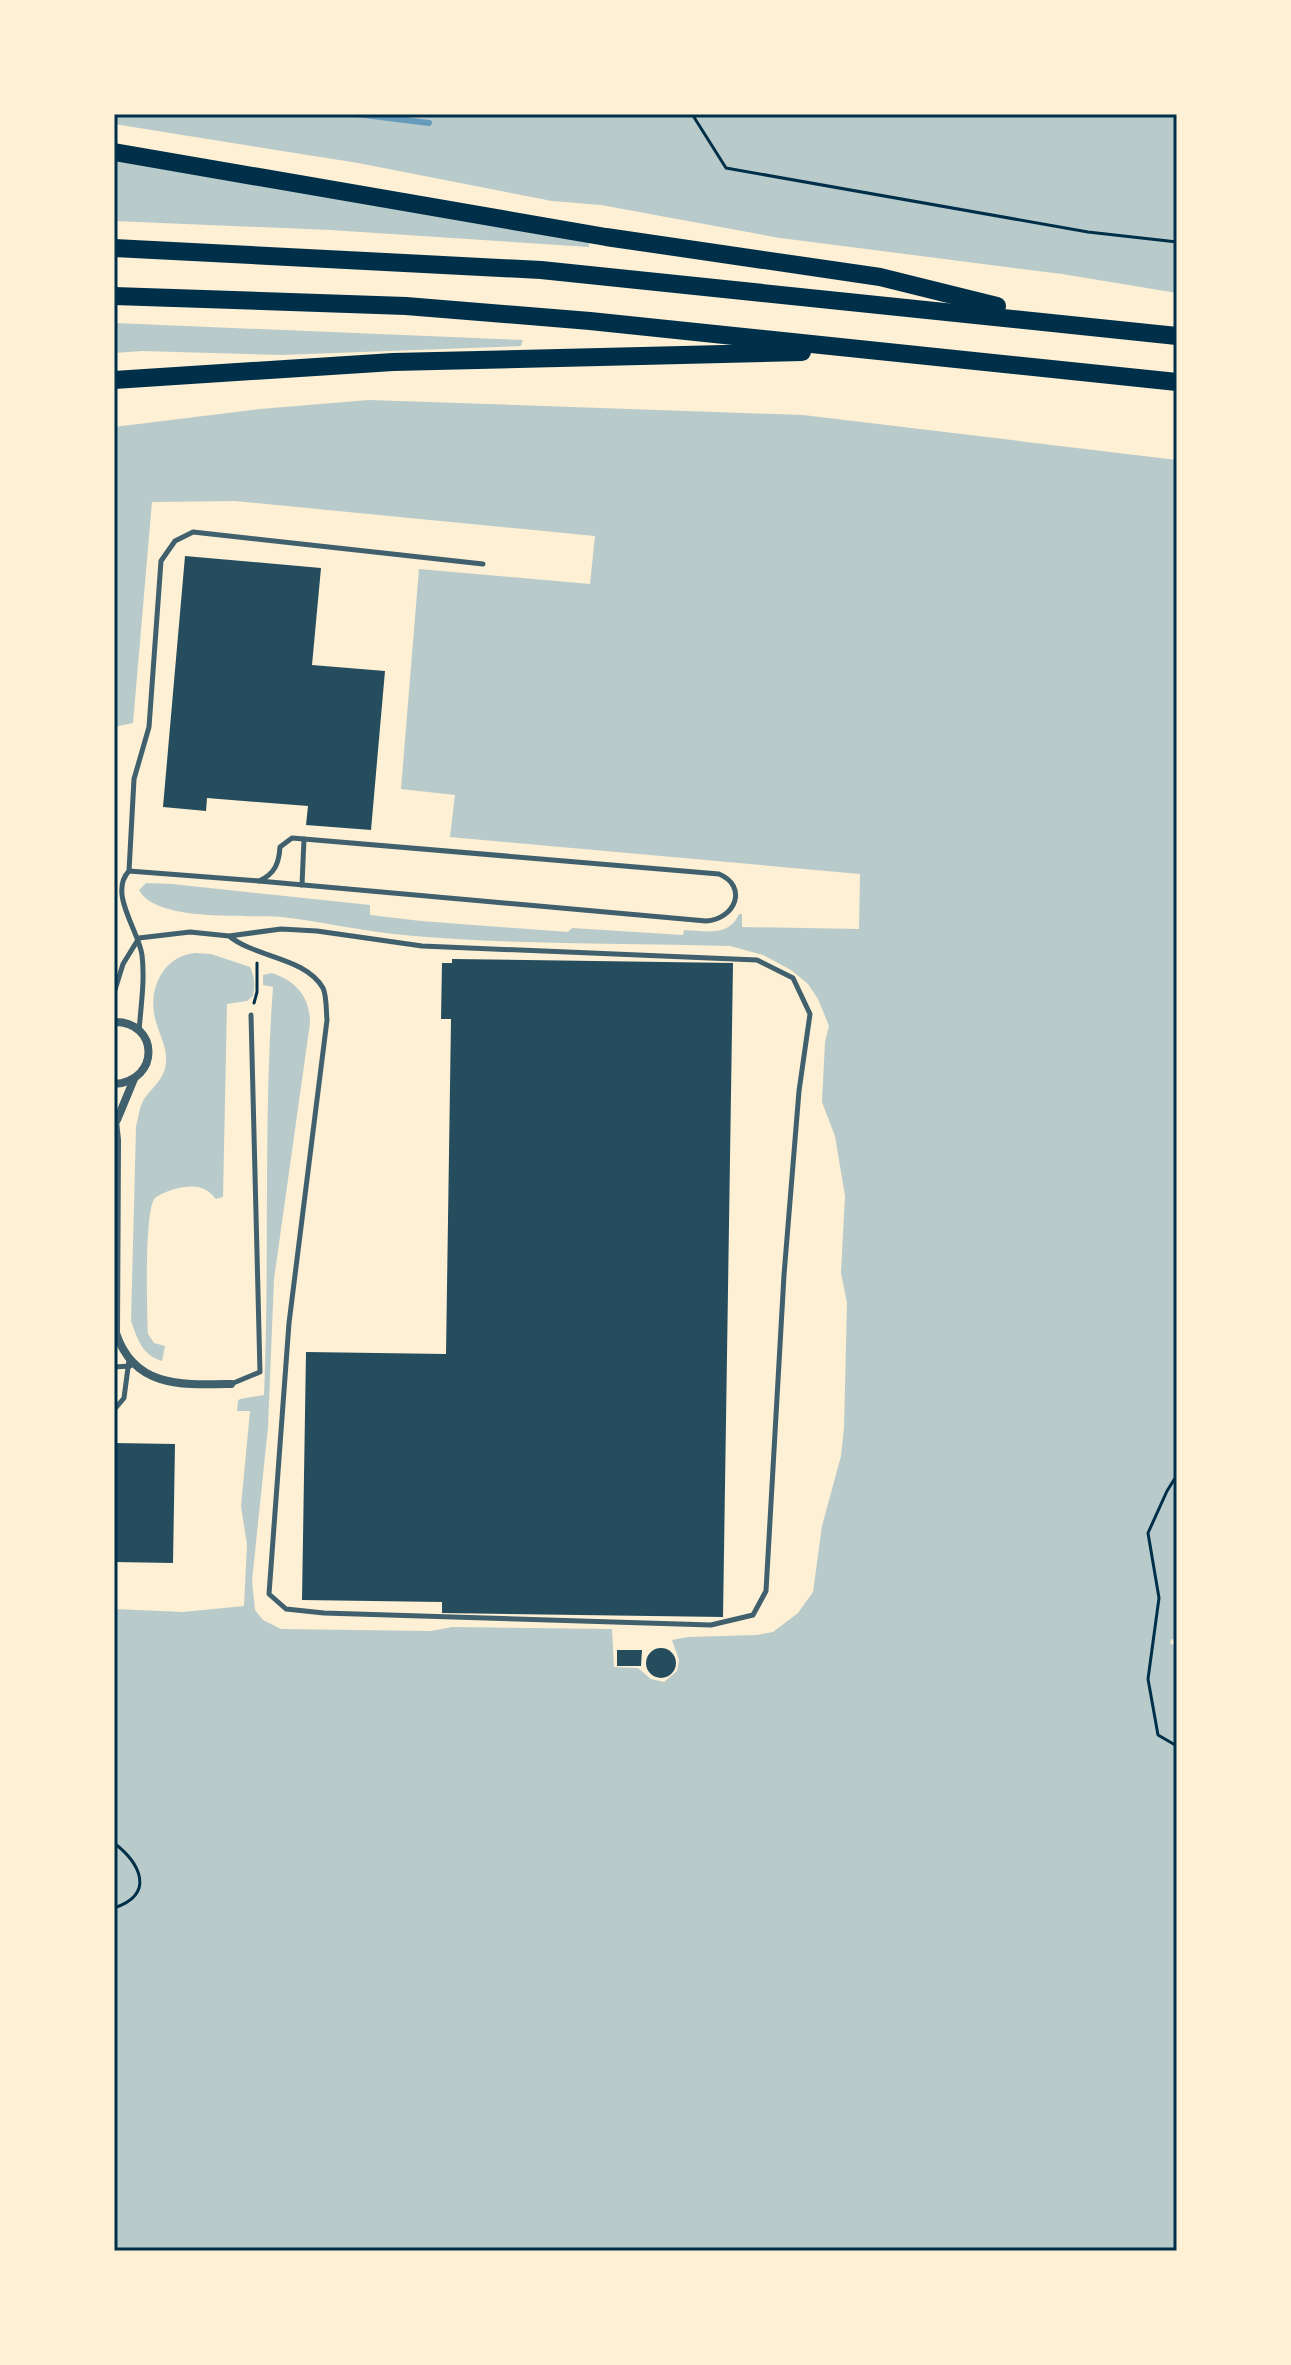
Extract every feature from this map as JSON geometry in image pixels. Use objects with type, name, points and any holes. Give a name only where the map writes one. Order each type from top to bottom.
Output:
[{"type":"highway","points":[[114,152],[606,237],[880,277],[1064,322]]},
{"type":"highway","points":[[114,248],[541,270],[1177,336]]},
{"type":"highway","points":[[114,296],[406,306],[590,321],[1177,382]]},
{"type":"highway","points":[[114,380],[393,362],[887,351]]},
{"type":"street","points":[[114,1022],[128,1023],[139,1031],[146,1040],[149,1054],[115,1116],[115,1333],[129,1363],[145,1374],[165,1382],[231,1384]]},
{"type":"street","points":[[114,1084],[134,1079]]},
{"type":"lane","points":[[139,1031],[144,982],[139,938],[127,913],[123,881],[129,871],[134,779],[149,727],[161,561],[175,541],[193,532],[483,564]]},
{"type":"lane","points":[[129,871],[706,921],[725,917],[733,906],[735,895],[732,882],[719,874],[292,838],[280,847],[275,870],[259,881]]},
{"type":"lane","points":[[302,885],[304,839]]},
{"type":"lane","points":[[139,938],[190,932],[229,936],[281,929],[317,931],[422,946],[757,960],[793,978],[810,1014],[799,1091],[784,1275],[766,1591],[753,1615],[711,1625],[324,1613],[286,1609],[269,1594],[289,1323],[327,1020],[324,991],[311,974],[294,964],[240,945],[229,936]]},
{"type":"lane","points":[[114,993],[123,964],[139,938]]},
{"type":"lane","points":[[231,1384],[260,1372],[251,1015]]},
{"type":"lane","points":[[114,1367],[129,1363],[124,1398],[114,1410]]},
{"type":"path","points":[[692,114],[726,168],[1088,232],[1177,242]]},
{"type":"path","points":[[251,1015],[257,992],[257,952]]},
{"type":"path","points":[[1177,1475],[1148,1533],[1159,1598],[1148,1679],[1158,1735],[1177,1746]]},
{"type":"path","points":[[114,1843],[134,1861],[141,1874],[136,1893],[122,1906],[114,1908]]},
{"type":"shaded area","points":[[114,114],[1177,114],[1177,293],[1062,274],[780,238],[601,205],[552,201],[358,163],[114,124]]},
{"type":"shaded area","points":[[114,159],[589,241],[589,247],[330,230],[114,221]]},
{"type":"shaded area","points":[[114,323],[523,340],[521,346],[281,355],[114,353]]},
{"type":"shaded area","points":[[369,400],[803,415],[1177,460],[1177,1640],[1172,1639],[1170,1643],[1177,1647],[1177,2251],[114,2251],[114,1609],[183,1612],[244,1606],[247,1545],[241,1506],[250,1411],[237,1411],[240,1399],[264,1395],[266,1344],[268,1089],[273,987],[263,985],[263,975],[272,973],[295,985],[307,1005],[310,1023],[274,1279],[268,1427],[252,1581],[255,1610],[263,1620],[281,1629],[612,1629],[614,1667],[638,1668],[651,1679],[664,1682],[677,1671],[679,1660],[672,1640],[773,1632],[798,1613],[813,1592],[822,1526],[841,1456],[847,1303],[841,1273],[845,1196],[835,1136],[822,1102],[825,1042],[829,1026],[808,984],[791,970],[763,955],[730,946],[444,938],[282,917],[205,915],[164,908],[149,901],[139,890],[146,883],[172,884],[370,905],[370,915],[568,932],[572,928],[683,935],[684,930],[723,929],[739,914],[742,914],[742,927],[859,929],[860,874],[450,837],[455,795],[401,789],[419,569],[590,584],[595,536],[235,501],[152,502],[133,723],[114,727],[114,427],[260,409]]},
{"type":"shaded area","points":[[195,953],[211,954],[250,967],[254,988],[253,996],[247,1001],[227,1004],[223,1197],[216,1199],[202,1188],[184,1187],[158,1196],[152,1206],[147,1262],[148,1334],[154,1343],[165,1346],[162,1361],[145,1351],[131,1321],[136,1127],[142,1103],[161,1079],[166,1060],[153,1007],[156,985],[166,967],[174,960]]},
{"type":"building","points":[[185,556],[321,568],[312,665],[385,671],[371,830],[306,825],[308,806],[207,798],[206,811],[163,807]]},
{"type":"building","points":[[452,959],[733,963],[723,1617],[442,1613],[442,1602],[302,1600],[306,1352],[446,1354],[451,1019],[441,1019],[442,963],[452,963]]},
{"type":"building","points":[[114,1443],[175,1444],[173,1563],[114,1562]]},
{"type":"building","points":[[661,1648],[671,1653],[676,1663],[671,1673],[661,1678],[651,1673],[646,1663],[651,1653]]},
{"type":"building","points":[[617,1650],[642,1650],[641,1666],[617,1666]]},
{"type":"waterway","points":[[356,114],[429,123]]}]
